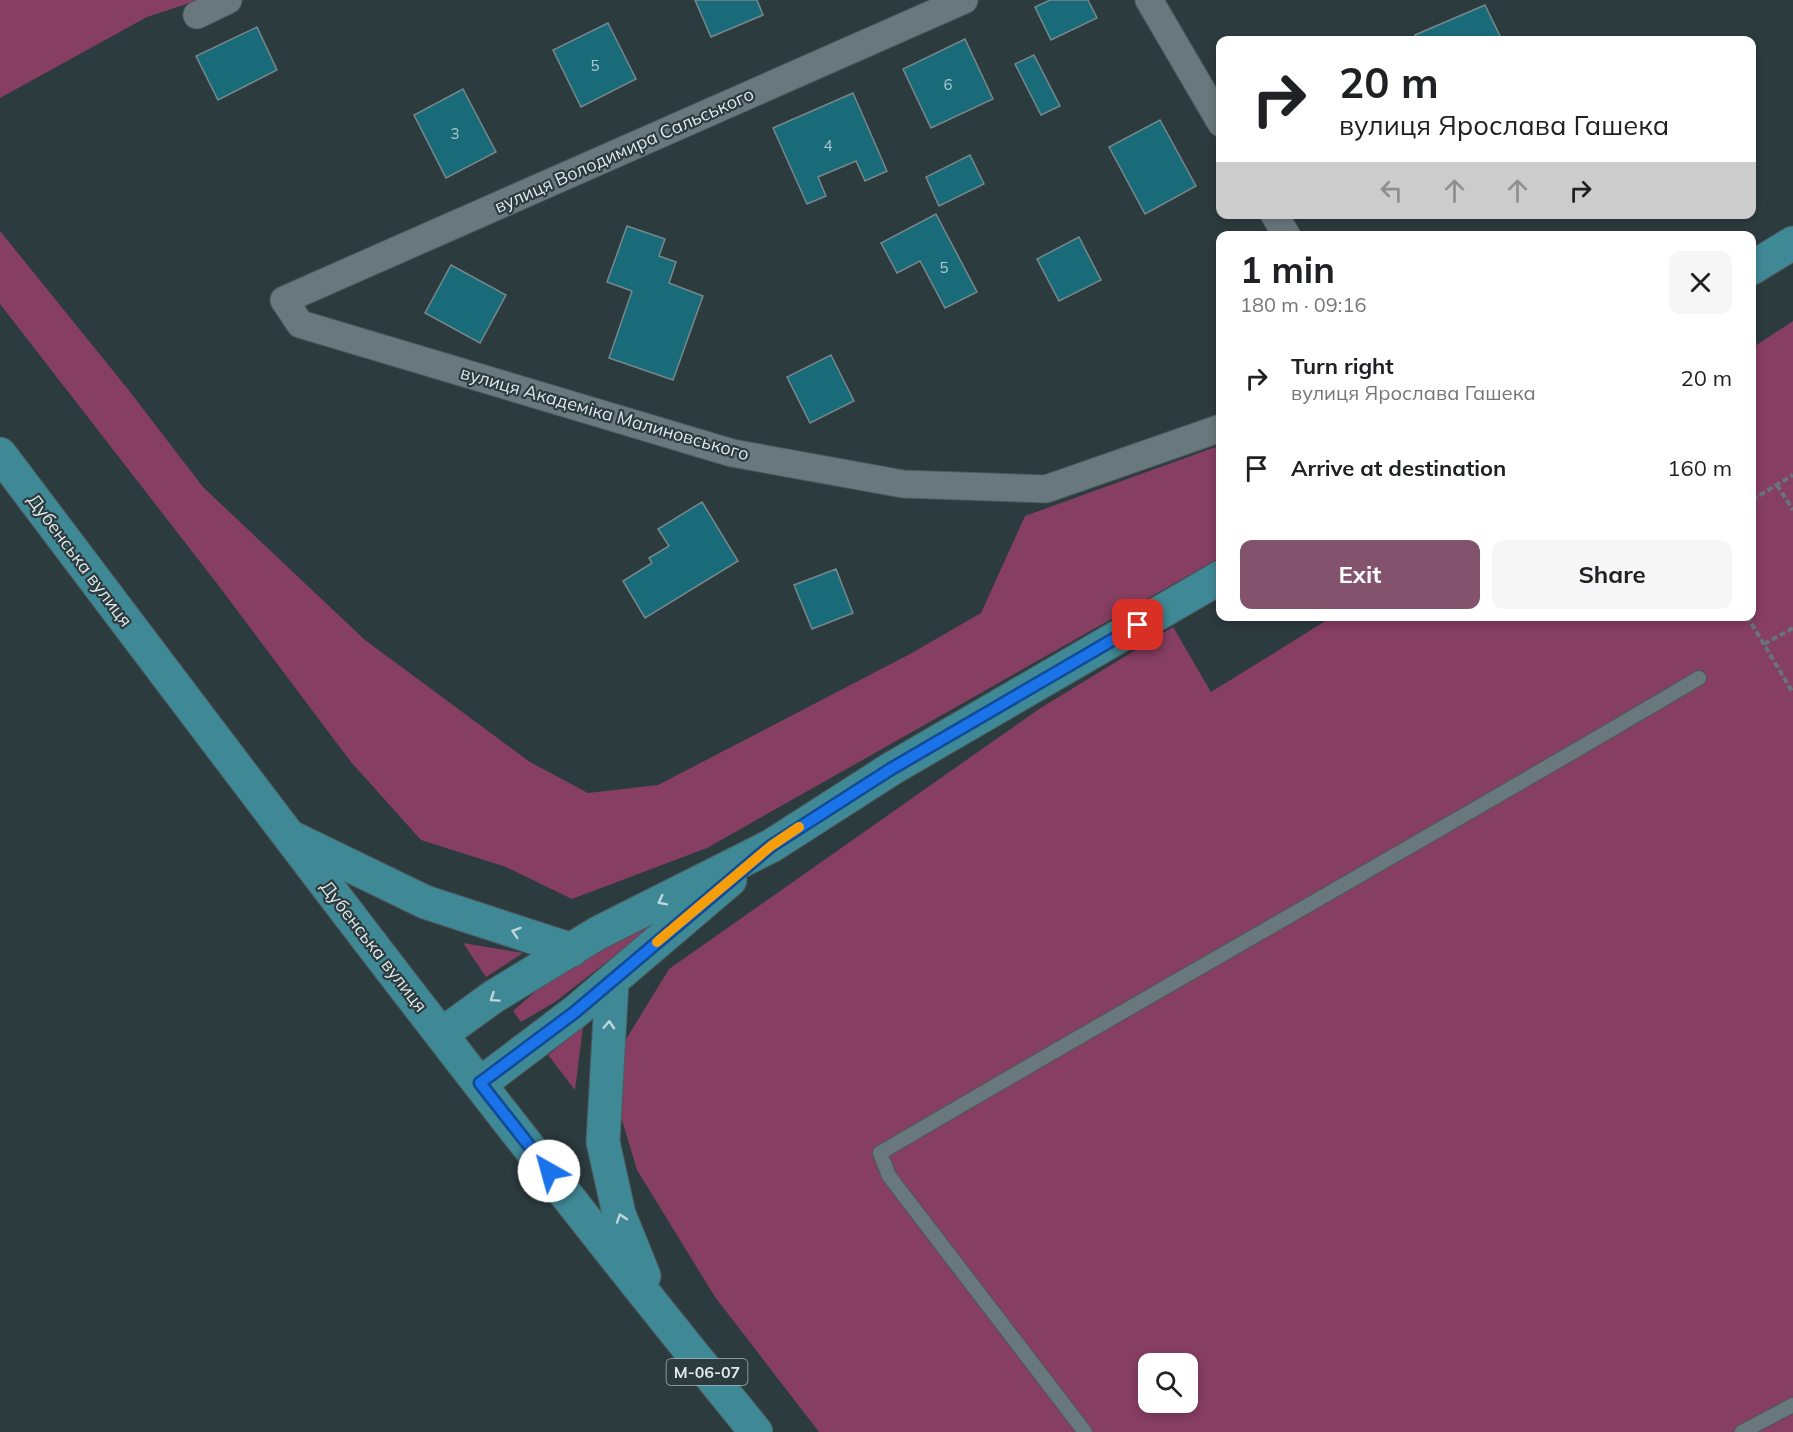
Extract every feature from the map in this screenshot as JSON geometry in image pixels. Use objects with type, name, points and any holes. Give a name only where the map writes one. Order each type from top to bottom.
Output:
[{"type":"main road","points":[[1756,266],[1793,243]]},
{"type":"main road","name":"Дубенська вулиця","points":[[0,454],[287,835],[658,1311],[756,1432]]},
{"type":"main road","points":[[442,1034],[494,997],[598,933],[771,846],[891,769],[1216,580]]},
{"type":"main road","points":[[287,835],[425,902],[572,950]]},
{"type":"main road","points":[[480,1083],[575,1012],[771,846]]},
{"type":"main road","points":[[612,981],[603,1142],[619,1214],[658,1311]]},
{"type":"street","points":[[197,15],[228,0]]},
{"type":"street","name":"вулиця Володимира Сальського","points":[[284,300],[964,0]]},
{"type":"street","points":[[1149,0],[1216,114]]},
{"type":"street","name":"вулиця Академіка Малиновського","points":[[284,300],[300,324],[732,453],[903,483],[1046,489],[1216,430]]},
{"type":"lane","points":[[1086,1432],[889,1176],[880,1154],[1215,958],[1457,821],[1699,678]]},
{"type":"lane","points":[[1742,1432],[1793,1405]]},
{"type":"path","points":[[1756,498],[1793,475]]},
{"type":"path","points":[[1777,485],[1793,510]]},
{"type":"path","points":[[1750,621],[1793,693]]},
{"type":"path","points":[[1764,644],[1793,628]]},
{"type":"shaded area","points":[[0,0],[199,0],[147,17],[0,98]]},
{"type":"shaded area","points":[[0,231],[127,388],[203,487],[365,640],[530,762],[588,793],[658,785],[910,654],[981,613],[1025,516],[1216,447],[1216,560],[707,848],[572,899],[506,867],[421,840],[351,762],[215,581],[0,304]]},
{"type":"shaded area","points":[[1793,321],[1793,1432],[819,1432],[715,1297],[637,1170],[619,1110],[625,1041],[669,969],[1039,709],[1173,627],[1211,692],[1326,621],[1756,621],[1756,345]]},
{"type":"shaded area","points":[[672,911],[555,1002],[521,1022],[513,1011],[544,984]]},
{"type":"shaded area","points":[[463,943],[523,953],[486,977]]},
{"type":"shaded area","points":[[583,1027],[575,1090],[548,1055]]},
{"type":"building","points":[[695,0],[757,0],[763,15],[711,37]]},
{"type":"building","points":[[1050,0],[1088,0],[1097,18],[1051,40],[1035,7]]},
{"type":"building","points":[[1485,5],[1500,36],[1415,36]]},
{"type":"building","points":[[608,23],[636,79],[581,107],[553,50]]},
{"type":"building","points":[[257,27],[277,70],[218,100],[196,56]]},
{"type":"building","points":[[965,39],[993,99],[931,128],[903,69]]},
{"type":"building","points":[[1034,55],[1060,106],[1041,115],[1015,64]]},
{"type":"building","points":[[463,89],[496,152],[446,178],[414,115]]},
{"type":"building","points":[[853,93],[887,171],[865,181],[856,161],[818,177],[826,196],[807,204],[773,128]]},
{"type":"building","points":[[1160,120],[1196,186],[1145,214],[1109,147]]},
{"type":"building","points":[[970,155],[984,184],[939,206],[926,177]]},
{"type":"building","points":[[936,214],[977,292],[945,308],[920,261],[897,273],[881,243]]},
{"type":"building","points":[[627,226],[665,239],[659,256],[676,262],[669,283],[703,296],[673,380],[609,358],[632,291],[607,282]]},
{"type":"building","points":[[1079,237],[1101,280],[1059,301],[1037,259]]},
{"type":"building","points":[[451,265],[506,295],[480,343],[425,313]]},
{"type":"building","points":[[831,355],[854,401],[810,423],[787,377]]},
{"type":"building","points":[[702,502],[738,561],[645,618],[623,581],[652,563],[649,558],[669,546],[658,529]]},
{"type":"building","points":[[836,569],[853,613],[812,629],[794,585]]},
{"type":"slow traffic","points":[[657,942],[771,846],[799,827]]},
{"type":"route","points":[[549,1171],[480,1083],[575,1012],[771,846],[891,769],[1138,625]]}]
